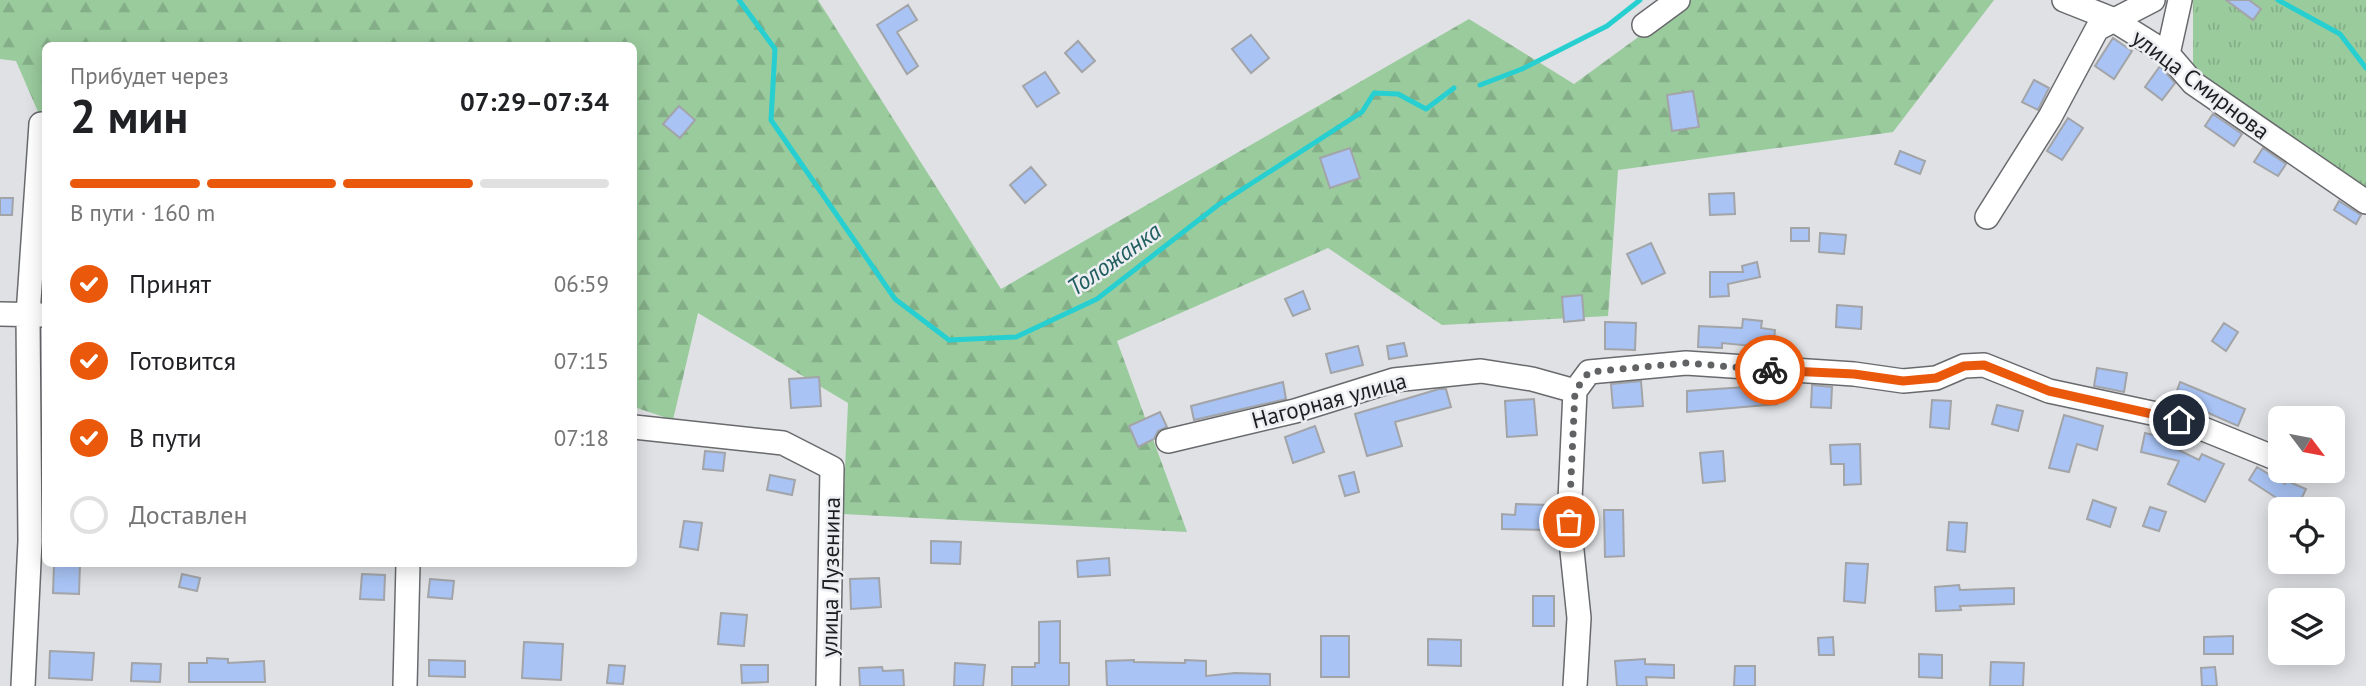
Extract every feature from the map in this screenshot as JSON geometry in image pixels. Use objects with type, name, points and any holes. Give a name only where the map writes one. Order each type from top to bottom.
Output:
[{"type":"street","points":[[1644,25],[1678,0]]},
{"type":"street","name":"улица Смирнова","points":[[2064,0],[2112,19],[2168,54],[2193,83],[2366,202]]},
{"type":"street","points":[[1987,217],[2050,117],[2097,29],[2153,0]]},
{"type":"street","points":[[2168,54],[2180,0]]},
{"type":"street","points":[[23,686],[30,541],[41,124]]},
{"type":"street","points":[[0,314],[37,315]]},
{"type":"street","points":[[1575,686],[1580,618],[1569,522],[1575,391],[1589,372],[1686,363],[1854,374],[1903,381],[1936,378],[1964,366],[1984,365],[2049,391],[2161,415],[2196,426],[2268,455]]},
{"type":"street","name":"Нагорная улица","points":[[1168,441],[1295,411],[1394,380],[1481,371],[1532,379],[1575,391]]},
{"type":"street","name":"улица Лузенина","points":[[637,427],[783,443],[832,468],[828,686]]},
{"type":"street","points":[[405,686],[408,567]]},
{"type":"green space","points":[[0,0],[818,0],[1001,289],[1469,19],[1574,84],[1689,0],[1994,0],[1893,132],[1618,170],[1608,316],[1442,325],[1328,248],[1117,341],[1187,532],[843,514],[848,403],[698,313],[673,420],[637,408],[637,42],[42,42],[42,121],[16,61],[0,59]]},
{"type":"green space","points":[[2193,0],[2366,0],[2366,196],[2193,83]]},
{"type":"building","points":[[2226,0],[2249,0],[2261,9],[2253,20]]},
{"type":"building","points":[[908,5],[917,20],[897,32],[918,66],[907,74],[877,25]]},
{"type":"building","points":[[1251,35],[1269,58],[1251,73],[1232,49]]},
{"type":"building","points":[[2113,38],[2132,51],[2114,79],[2095,66]]},
{"type":"building","points":[[1078,41],[1095,61],[1082,72],[1065,53]]},
{"type":"building","points":[[2160,66],[2175,83],[2162,100],[2145,87]]},
{"type":"building","points":[[1045,72],[1059,93],[1037,107],[1023,86]]},
{"type":"building","points":[[2034,80],[2049,88],[2038,110],[2022,102]]},
{"type":"building","points":[[1693,91],[1699,127],[1672,131],[1667,95]]},
{"type":"building","points":[[679,106],[695,120],[680,138],[663,124]]},
{"type":"building","points":[[2213,114],[2242,134],[2234,146],[2205,126]]},
{"type":"building","points":[[2068,118],[2083,128],[2062,160],[2047,151]]},
{"type":"building","points":[[1350,148],[1360,178],[1330,188],[1320,158]]},
{"type":"building","points":[[2263,148],[2286,164],[2278,176],[2254,162]]},
{"type":"building","points":[[1900,151],[1925,161],[1920,174],[1895,164]]},
{"type":"building","points":[[1031,167],[1046,185],[1025,203],[1010,185]]},
{"type":"building","points":[[1734,193],[1735,214],[1710,215],[1709,194]]},
{"type":"building","points":[[0,198],[13,198],[12,215],[0,215]]},
{"type":"building","points":[[2339,201],[2361,215],[2356,224],[2334,210]]},
{"type":"building","points":[[1791,228],[1809,228],[1809,241],[1791,241]]},
{"type":"building","points":[[1820,233],[1846,235],[1844,254],[1819,252]]},
{"type":"building","points":[[1651,243],[1665,273],[1642,284],[1627,254]]},
{"type":"building","points":[[1757,262],[1760,277],[1728,284],[1729,296],[1710,297],[1710,272],[1743,272],[1742,266]]},
{"type":"building","points":[[1303,291],[1310,309],[1293,316],[1285,299]]},
{"type":"building","points":[[1582,295],[1584,320],[1564,322],[1562,297]]},
{"type":"building","points":[[1837,305],[1862,307],[1861,329],[1836,327]]},
{"type":"building","points":[[1743,319],[1762,321],[1761,328],[1775,330],[1773,348],[1722,343],[1722,348],[1698,347],[1699,326],[1742,328]]},
{"type":"building","points":[[1605,322],[1636,323],[1635,350],[1605,349]]},
{"type":"building","points":[[2224,323],[2238,332],[2226,351],[2212,341]]},
{"type":"building","points":[[1404,343],[1407,356],[1389,359],[1387,346]]},
{"type":"building","points":[[1358,346],[1363,365],[1331,373],[1326,354]]},
{"type":"building","points":[[2097,368],[2127,373],[2124,392],[2094,386]]},
{"type":"building","points":[[819,377],[821,406],[791,408],[789,379]]},
{"type":"building","points":[[1641,381],[1643,406],[1613,408],[1611,384]]},
{"type":"building","points":[[1283,382],[1286,399],[1194,420],[1191,406]]},
{"type":"building","points":[[2180,382],[2245,409],[2238,426],[2197,408],[2173,402]]},
{"type":"building","points":[[1775,385],[1777,404],[1687,412],[1687,391]]},
{"type":"building","points":[[1812,385],[1832,387],[1831,408],[1811,407]]},
{"type":"building","points":[[1446,389],[1451,407],[1395,422],[1402,446],[1367,456],[1355,414]]},
{"type":"building","points":[[1534,399],[1537,435],[1507,437],[1505,401]]},
{"type":"building","points":[[1932,400],[1951,401],[1949,429],[1930,427]]},
{"type":"building","points":[[1997,405],[2023,411],[2018,431],[1992,424]]},
{"type":"building","points":[[1160,412],[1167,427],[1158,431],[1154,439],[1138,447],[1129,426]]},
{"type":"building","points":[[2064,415],[2103,426],[2097,450],[2077,444],[2069,472],[2049,468]]},
{"type":"building","points":[[1315,426],[1324,452],[1293,463],[1285,437]]},
{"type":"building","points":[[2145,433],[2166,438],[2164,443],[2199,460],[2202,454],[2224,464],[2205,502],[2168,484],[2179,461],[2141,452]]},
{"type":"building","points":[[1860,444],[1861,484],[1844,485],[1844,464],[1831,464],[1830,445]]},
{"type":"building","points":[[705,451],[725,453],[723,471],[703,469]]},
{"type":"building","points":[[1723,451],[1725,481],[1703,483],[1700,453]]},
{"type":"building","points":[[2257,467],[2268,474],[2268,483],[2292,483],[2306,489],[2302,497],[2275,497],[2249,480]]},
{"type":"building","points":[[1354,472],[1359,492],[1345,496],[1339,476]]},
{"type":"building","points":[[770,475],[795,480],[792,495],[767,490]]},
{"type":"building","points":[[2093,500],[2116,508],[2110,527],[2087,519]]},
{"type":"building","points":[[1516,504],[1549,505],[1548,530],[1502,529],[1502,514],[1515,515]]},
{"type":"building","points":[[2150,507],[2166,512],[2159,531],[2143,526]]},
{"type":"building","points":[[1604,510],[1623,510],[1624,556],[1605,557]]},
{"type":"building","points":[[684,521],[702,523],[698,550],[680,547]]},
{"type":"building","points":[[1949,522],[1967,523],[1965,552],[1947,550]]},
{"type":"building","points":[[931,541],[961,542],[960,564],[931,563]]},
{"type":"building","points":[[1109,558],[1110,575],[1078,577],[1077,561]]},
{"type":"building","points":[[1846,563],[1868,564],[1865,603],[1844,601]]},
{"type":"building","points":[[54,567],[80,567],[79,594],[53,593]]},
{"type":"building","points":[[182,574],[200,578],[197,591],[179,587]]},
{"type":"building","points":[[362,574],[385,575],[384,600],[360,599]]},
{"type":"building","points":[[879,578],[881,607],[851,609],[850,579]]},
{"type":"building","points":[[430,579],[454,581],[452,599],[428,597]]},
{"type":"building","points":[[1959,585],[1960,590],[2014,588],[2014,604],[1960,606],[1961,610],[1936,611],[1935,587]]},
{"type":"building","points":[[1533,596],[1554,596],[1554,626],[1533,626]]},
{"type":"building","points":[[721,613],[747,615],[744,646],[718,644]]},
{"type":"building","points":[[1060,621],[1060,663],[1069,663],[1069,686],[1012,686],[1012,667],[1035,667],[1035,663],[1039,663],[1039,622]]},
{"type":"building","points":[[1321,636],[1349,636],[1349,677],[1321,677]]},
{"type":"building","points":[[2233,636],[2233,654],[2204,654],[2204,637]]},
{"type":"building","points":[[1833,637],[1834,655],[1819,655],[1818,638]]},
{"type":"building","points":[[1428,639],[1461,640],[1461,666],[1428,665]]},
{"type":"building","points":[[524,642],[563,644],[561,680],[522,678]]},
{"type":"building","points":[[50,651],[94,653],[92,680],[49,678]]},
{"type":"building","points":[[1919,654],[1942,655],[1942,678],[1919,677]]},
{"type":"building","points":[[207,658],[228,659],[228,663],[264,661],[265,682],[189,682],[189,663],[207,663]]},
{"type":"building","points":[[1645,659],[1645,664],[1674,665],[1674,678],[1646,677],[1647,686],[1617,686],[1615,661]]},
{"type":"building","points":[[429,660],[465,661],[465,677],[429,676]]},
{"type":"building","points":[[1185,660],[1206,661],[1206,676],[1270,674],[1270,686],[1107,686],[1106,661],[1185,663]]},
{"type":"building","points":[[1991,662],[2024,663],[2023,686],[1990,686]]},
{"type":"building","points":[[132,663],[161,664],[160,682],[131,681]]},
{"type":"building","points":[[955,663],[985,665],[983,686],[954,686]]},
{"type":"building","points":[[609,665],[625,666],[623,684],[607,683]]},
{"type":"building","points":[[741,665],[768,665],[768,682],[742,683]]},
{"type":"building","points":[[1735,666],[1755,666],[1755,686],[1734,686]]},
{"type":"building","points":[[882,667],[883,671],[903,670],[904,686],[860,686],[859,668]]},
{"type":"building","points":[[2215,667],[2217,686],[2202,686],[2201,668]]},
{"type":"waterway","name":"Толожанка","points":[[739,0],[775,49],[771,120],[895,299],[949,340],[1016,337],[1097,299],[1218,205],[1362,112],[1374,93],[1398,94],[1426,109],[1454,88]]},
{"type":"waterway","name":"Толожанка","points":[[1480,85],[1522,69],[1607,26],[1640,0]]},
{"type":"waterway","points":[[2278,0],[2340,34],[2366,68]]},
{"type":"way so far","points":[[1569,522],[1575,391],[1589,372],[1686,363],[1770,370]]},
{"type":"route","points":[[1770,370],[1854,374],[1903,381],[1936,378],[1964,366],[1984,365],[2049,391],[2179,420]]}]
